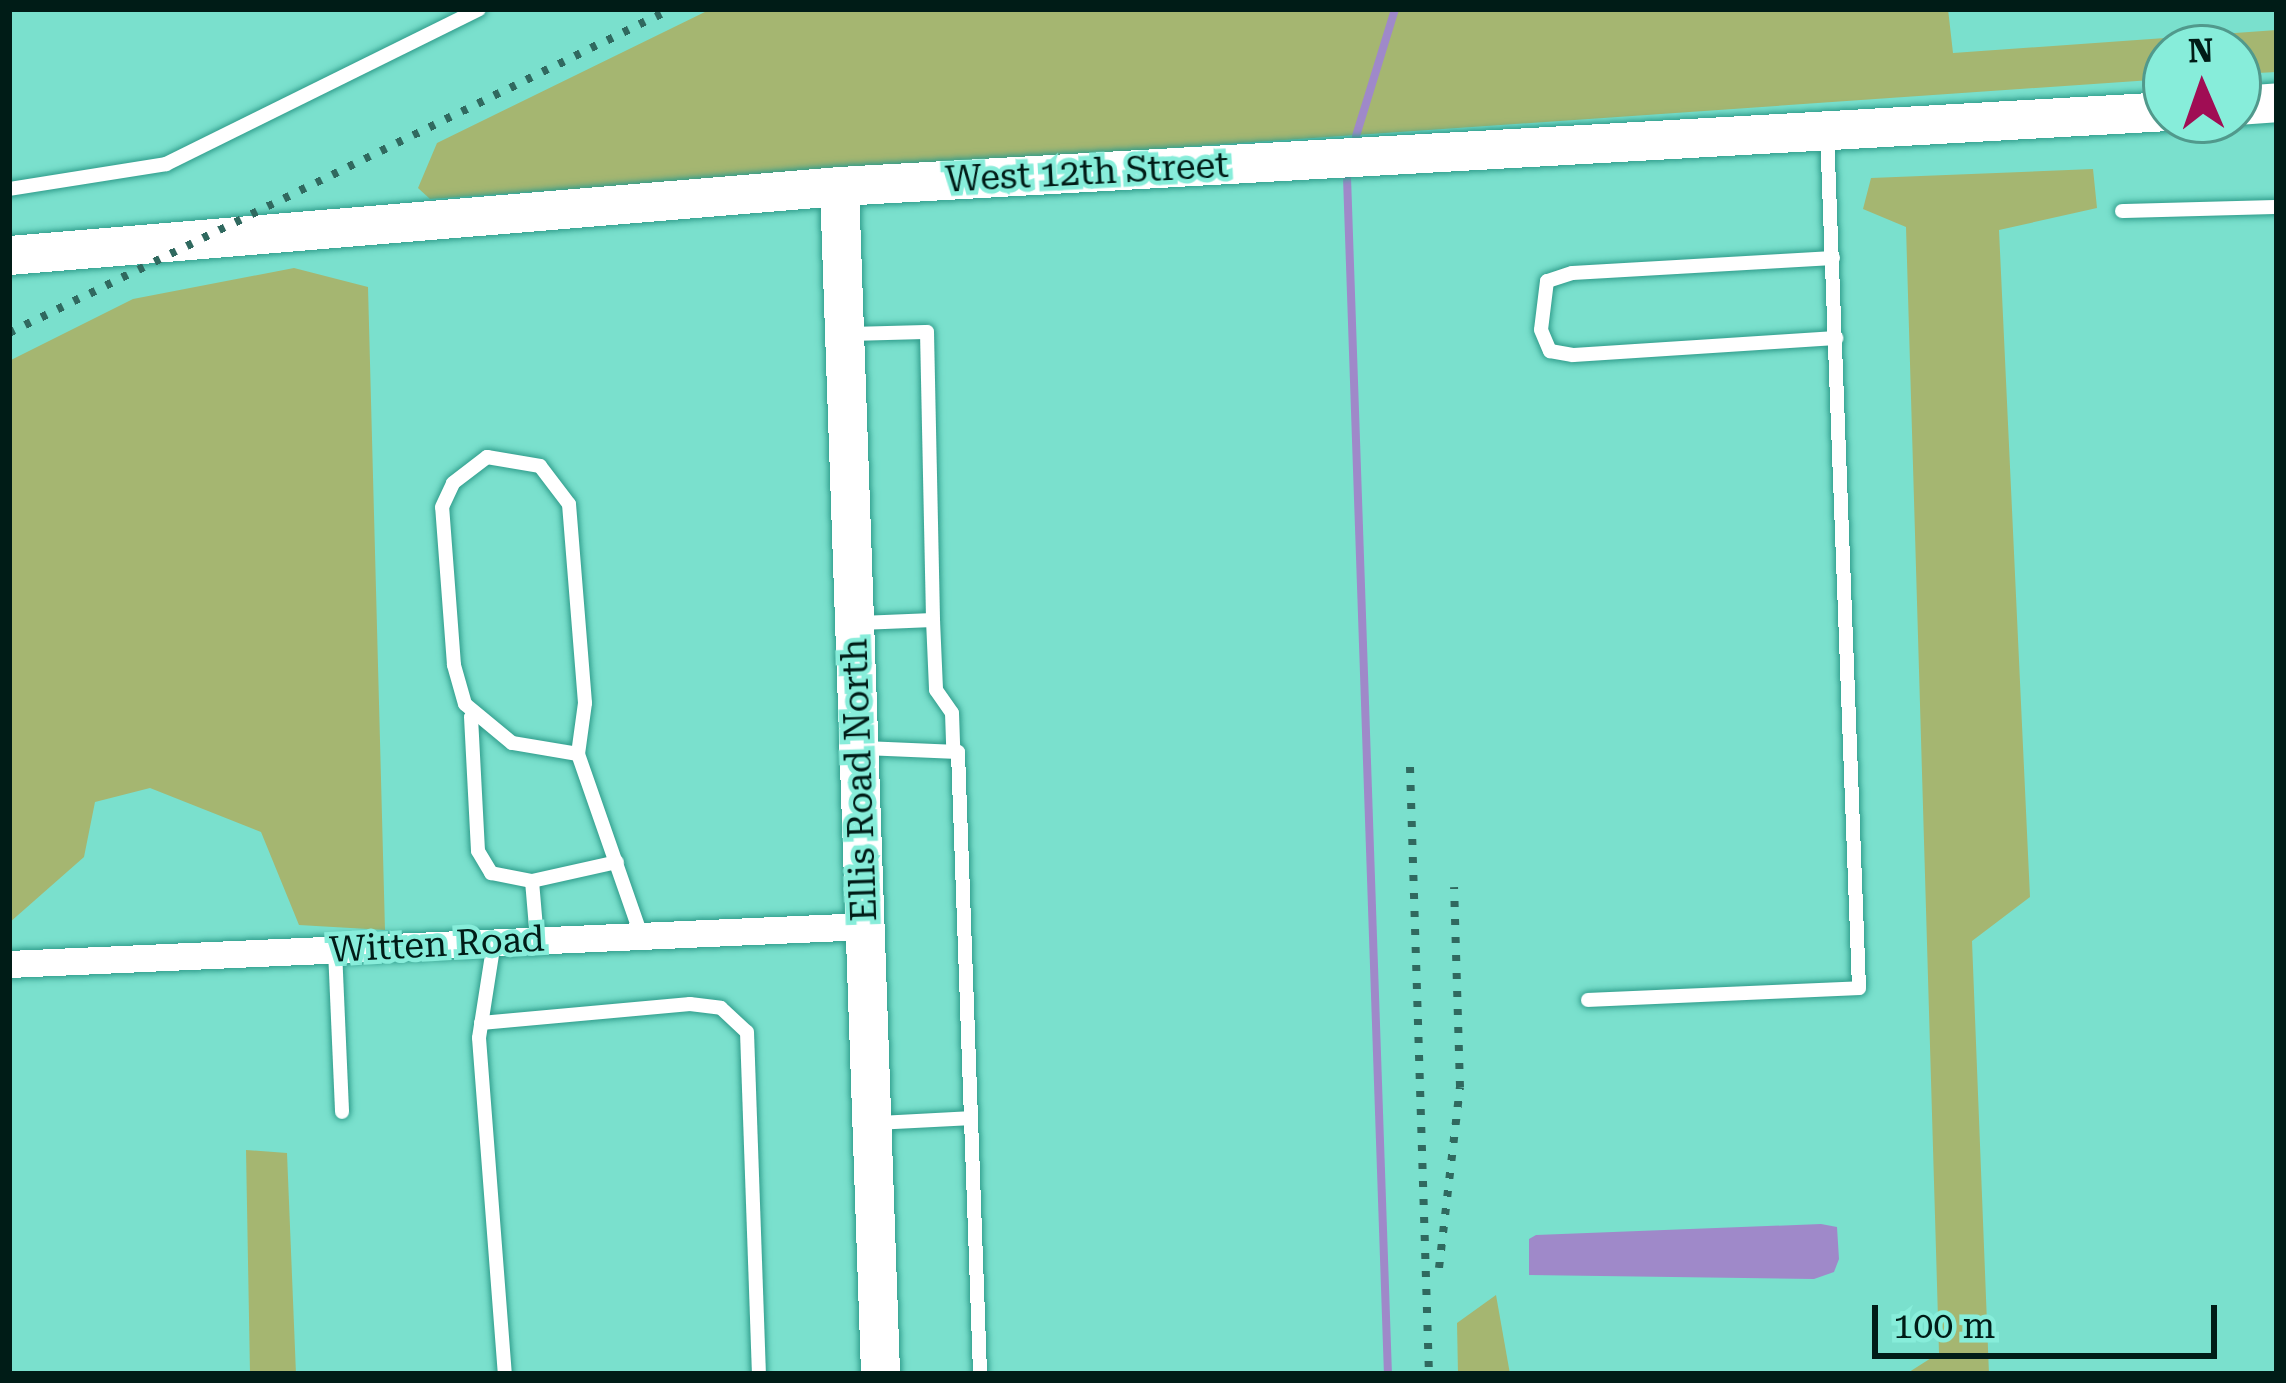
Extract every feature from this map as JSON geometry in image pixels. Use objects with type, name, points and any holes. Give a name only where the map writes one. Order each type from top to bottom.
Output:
[{"type":"street","name":"West 12th Street","points":[[9,255],[838,186],[2142,112]]},
{"type":"street","name":"Ellis Road North","points":[[838,186],[880,1374]]},
{"type":"street","name":"Witten Road","points":[[9,964],[866,926]]},
{"type":"lane","points":[[9,189],[166,164],[479,9]]},
{"type":"lane","points":[[1588,1000],[1859,988],[1827,132]]},
{"type":"lane","points":[[2122,212],[2277,208]]},
{"type":"lane","points":[[1833,259],[1572,273],[1547,281],[1541,330],[1550,351],[1573,355],[1835,338]]},
{"type":"lane","points":[[844,334],[927,332],[935,690],[952,712],[980,1374]]},
{"type":"lane","points":[[617,862],[532,880],[491,873],[478,851],[471,717],[454,665],[442,507],[467,468],[514,455],[555,477],[569,503],[586,704],[578,754],[617,862],[641,935]]},
{"type":"lane","points":[[855,623],[933,620]]},
{"type":"lane","points":[[471,717],[512,742],[578,754]]},
{"type":"lane","points":[[859,748],[953,746]]},
{"type":"lane","points":[[532,880],[537,939]]},
{"type":"lane","points":[[494,942],[481,1023],[505,1374]]},
{"type":"lane","points":[[334,950],[342,1112]]},
{"type":"lane","points":[[481,1023],[690,1004],[721,1008],[747,1032],[760,1374]]},
{"type":"lane","points":[[872,1124],[971,1118]]},
{"type":"green space","points":[[711,9],[1948,9],[1953,53],[2142,40],[2142,81],[430,199],[418,188],[437,143]]},
{"type":"green space","points":[[2277,30],[2277,72],[2262,73],[2262,31]]},
{"type":"green space","points":[[2093,169],[2097,208],[1999,230],[2030,897],[1972,941],[1989,1374],[1906,1374],[1939,1353],[1906,227],[1863,209],[1871,178]]},
{"type":"green space","points":[[294,268],[368,287],[385,930],[299,925],[261,832],[150,788],[95,802],[84,857],[9,923],[9,361],[133,299]]},
{"type":"green space","points":[[246,1150],[287,1153],[296,1374],[250,1374]]},
{"type":"green space","points":[[1496,1295],[1510,1374],[1458,1374],[1457,1323]]},
{"type":"shaded area","points":[[1837,1227],[1839,1259],[1834,1272],[1814,1279],[1529,1275],[1529,1239],[1536,1235]]},
{"type":"waterway","points":[[1356,136],[1395,9]]},
{"type":"waterway","points":[[1347,177],[1388,1374]]},
{"type":"railway","points":[[9,333],[671,9]]},
{"type":"railway","points":[[1410,767],[1429,1374]]},
{"type":"railway","points":[[1439,1268],[1460,1087],[1454,887]]}]
